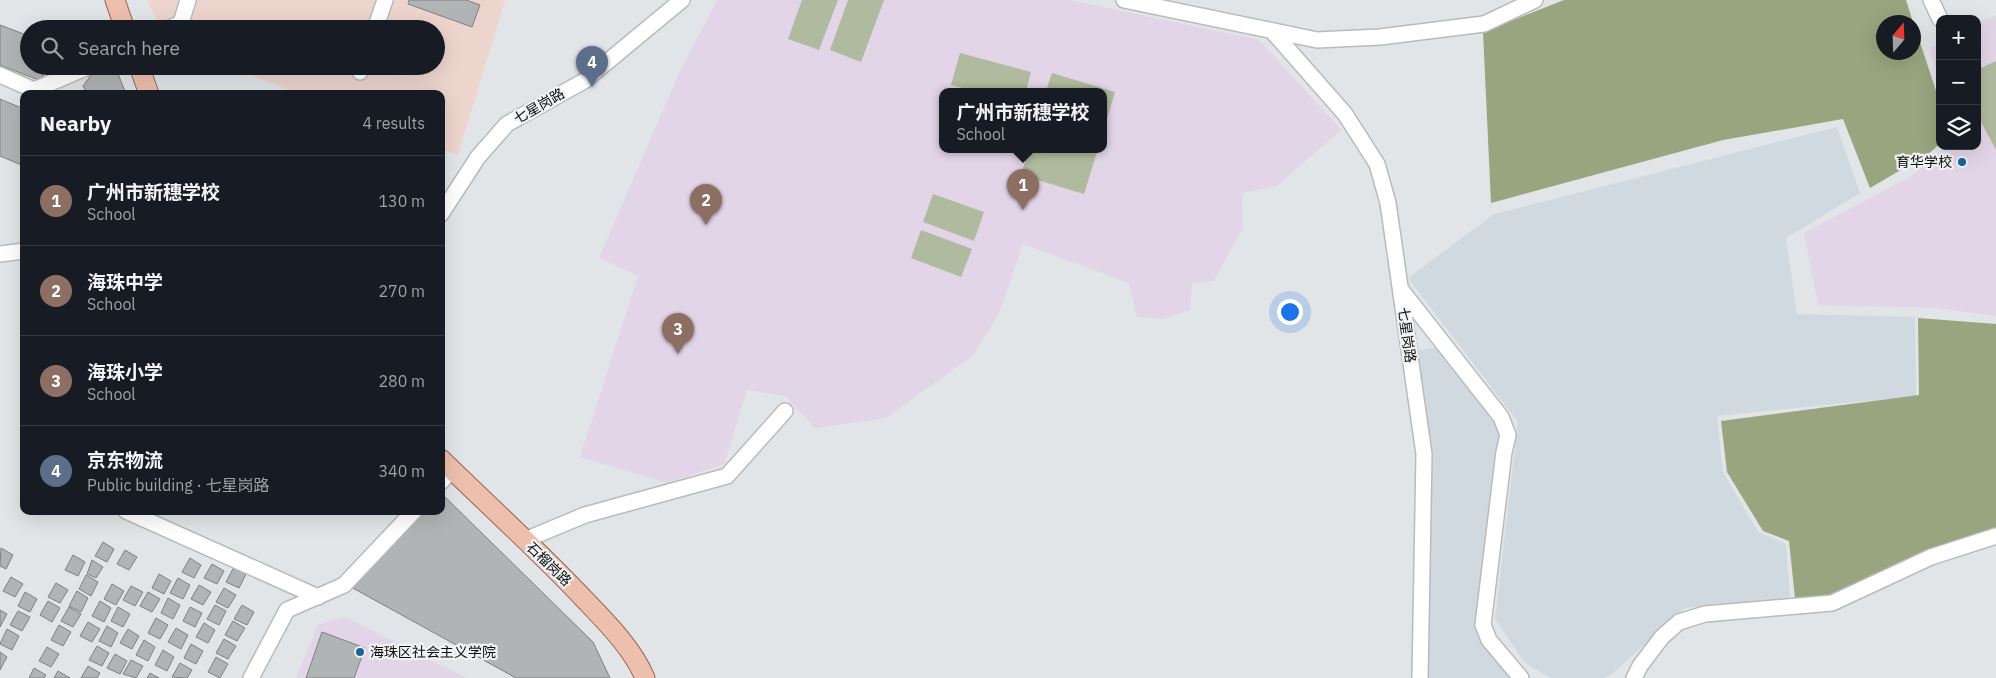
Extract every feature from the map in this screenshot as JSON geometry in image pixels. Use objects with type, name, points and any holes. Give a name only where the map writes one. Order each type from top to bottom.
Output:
[{"type":"main road","points":[[115,0],[122,20]]},
{"type":"main road","points":[[142,75],[148,90]]},
{"type":"main road","name":"石榴岗路","points":[[445,470],[525,540],[611,628],[645,678]]},
{"type":"street","points":[[182,20],[188,0]]},
{"type":"street","points":[[378,20],[385,0]]},
{"type":"street","name":"七星岗路","points":[[445,208],[478,157],[507,124],[584,81],[682,0]]},
{"type":"street","points":[[1124,0],[1317,40],[1380,37],[1484,24],[1536,0]]},
{"type":"street","points":[[1930,0],[1938,15]]},
{"type":"street","name":"七星岗路","points":[[1272,31],[1345,114],[1377,164],[1388,203],[1424,454],[1420,678]]},
{"type":"street","points":[[0,75],[34,90],[69,75]]},
{"type":"street","points":[[0,254],[20,252]]},
{"type":"street","points":[[1401,290],[1501,417],[1508,435],[1504,452],[1483,625],[1489,640],[1521,678]]},
{"type":"street","points":[[525,540],[585,515],[727,476],[784,411]]},
{"type":"street","points":[[135,515],[318,597]]},
{"type":"street","points":[[251,678],[287,610],[344,585],[410,515]]},
{"type":"street","points":[[1634,678],[1640,666],[1662,637],[1679,622],[1705,614],[1832,603],[1931,557],[1996,536]]},
{"type":"shaded area","points":[[148,0],[505,0],[458,155],[445,150],[445,90],[289,90],[251,75],[445,75],[445,20],[156,20]]},
{"type":"shaded area","points":[[717,0],[1070,0],[1259,40],[1341,130],[1277,186],[1242,193],[1243,227],[1214,281],[1192,283],[1190,310],[1163,319],[1137,317],[1129,283],[1023,244],[998,316],[972,356],[886,418],[815,428],[785,396],[747,390],[724,464],[667,483],[580,457],[638,276],[599,258],[680,71]]},
{"type":"shaded area","name":"育华学校","points":[[1996,15],[1996,316],[1937,308],[1818,305],[1804,233],[1910,177],[1941,150],[1981,150],[1981,22]]},
{"type":"shaded area","points":[[1936,45],[1936,69],[1929,49]]},
{"type":"shaded area","points":[[1837,127],[1860,193],[1786,238],[1797,314],[1915,317],[1916,396],[1717,416],[1723,472],[1758,532],[1786,544],[1790,599],[1685,608],[1611,675],[1602,678],[1551,678],[1525,663],[1495,619],[1518,422],[1408,278],[1494,214]]},
{"type":"shaded area","points":[[1437,347],[1494,413],[1501,436],[1479,627],[1488,653],[1519,678],[1425,678],[1415,351]]},
{"type":"shaded area","name":"海珠区社会主义学院","points":[[345,617],[466,678],[296,678],[318,625]]},
{"type":"green space","points":[[802,0],[838,0],[819,50],[788,39]]},
{"type":"green space","points":[[848,0],[884,0],[861,62],[830,50]]},
{"type":"green space","points":[[1564,0],[1906,0],[1911,15],[1876,15],[1876,60],[1921,60],[1921,45],[1936,91],[1936,147],[1870,188],[1843,119],[1723,140],[1491,203],[1483,32]]},
{"type":"green space","points":[[960,53],[1031,72],[1027,88],[962,88],[951,85]]},
{"type":"green space","points":[[1996,61],[1996,150],[1981,122],[1981,68]]},
{"type":"green space","points":[[1052,73],[1102,88],[1047,88]]},
{"type":"green space","points":[[1107,90],[1115,92],[1107,119]]},
{"type":"green space","points":[[1028,153],[1097,153],[1084,194],[1021,175]]},
{"type":"green space","points":[[933,194],[984,212],[974,241],[923,222]]},
{"type":"green space","points":[[921,230],[972,249],[961,277],[911,258]]},
{"type":"green space","points":[[1918,318],[1996,324],[1996,533],[1840,594],[1795,598],[1789,541],[1763,531],[1727,472],[1721,421],[1919,395]]},
{"type":"building","points":[[409,0],[466,0],[480,5],[472,27],[408,4]]},
{"type":"building","points":[[0,25],[20,33],[20,73],[0,65]]},
{"type":"building","points":[[26,75],[43,75],[41,81]]},
{"type":"building","points":[[91,75],[119,75],[124,90],[85,90],[83,86]]},
{"type":"building","points":[[0,99],[20,107],[20,164],[0,156]]},
{"type":"building","points":[[445,497],[593,642],[610,678],[516,678],[351,587],[417,515],[445,515]]},
{"type":"building","points":[[103,542],[114,549],[107,562],[95,556]]},
{"type":"building","points":[[1,548],[13,555],[6,569],[0,566]]},
{"type":"building","points":[[125,550],[137,557],[129,570],[117,564]]},
{"type":"building","points":[[73,555],[85,562],[78,576],[65,570]]},
{"type":"building","points":[[190,558],[201,565],[194,578],[182,572]]},
{"type":"building","points":[[92,560],[103,567],[96,578],[87,574]]},
{"type":"building","points":[[212,564],[224,571],[217,584],[204,578]]},
{"type":"building","points":[[234,567],[246,574],[239,588],[226,582]]},
{"type":"building","points":[[159,574],[171,581],[164,594],[152,588]]},
{"type":"building","points":[[86,575],[98,582],[91,596],[79,589]]},
{"type":"building","points":[[11,577],[23,584],[15,597],[3,591]]},
{"type":"building","points":[[178,578],[190,585],[183,599],[170,593]]},
{"type":"building","points":[[56,583],[68,590],[60,603],[48,597]]},
{"type":"building","points":[[112,584],[124,591],[116,605],[104,599]]},
{"type":"building","points":[[199,585],[211,592],[203,605],[191,599]]},
{"type":"building","points":[[131,586],[143,592],[135,606],[123,600]]},
{"type":"building","points":[[224,588],[236,595],[228,608],[216,602]]},
{"type":"building","points":[[77,591],[88,598],[81,612],[69,606]]},
{"type":"building","points":[[25,592],[37,599],[30,612],[18,606]]},
{"type":"building","points":[[148,592],[160,599],[152,612],[140,606]]},
{"type":"building","points":[[168,598],[180,605],[173,619],[161,613]]},
{"type":"building","points":[[48,601],[60,608],[52,622],[40,615]]},
{"type":"building","points":[[100,601],[111,608],[104,622],[92,616]]},
{"type":"building","points":[[215,605],[226,611],[219,625],[207,619]]},
{"type":"building","points":[[242,605],[254,612],[247,625],[234,619]]},
{"type":"building","points":[[69,607],[81,614],[73,627],[61,621]]},
{"type":"building","points":[[118,607],[130,614],[123,627],[111,621]]},
{"type":"building","points":[[190,607],[202,613],[195,627],[183,621]]},
{"type":"building","points":[[0,610],[7,614],[0,627]]},
{"type":"building","points":[[18,611],[30,617],[22,631],[10,625]]},
{"type":"building","points":[[156,618],[168,625],[160,639],[148,633]]},
{"type":"building","points":[[233,621],[245,628],[237,641],[225,635]]},
{"type":"building","points":[[88,622],[100,629],[92,642],[80,636]]},
{"type":"building","points":[[204,623],[215,630],[208,643],[196,637]]},
{"type":"building","points":[[59,625],[71,632],[63,646],[51,640]]},
{"type":"building","points":[[107,626],[118,633],[111,647],[99,641]]},
{"type":"building","points":[[176,628],[188,635],[181,649],[168,642]]},
{"type":"building","points":[[7,629],[19,636],[12,650],[0,644]]},
{"type":"building","points":[[128,629],[139,636],[132,649],[120,643]]},
{"type":"building","points":[[322,632],[365,648],[354,678],[306,678]]},
{"type":"building","points":[[224,639],[236,646],[228,659],[216,653]]},
{"type":"building","points":[[144,640],[155,647],[148,661],[136,655]]},
{"type":"building","points":[[191,644],[203,651],[196,664],[184,658]]},
{"type":"building","points":[[97,646],[109,653],[102,666],[89,660]]},
{"type":"building","points":[[47,647],[59,654],[51,667],[39,661]]},
{"type":"building","points":[[163,650],[174,657],[167,671],[155,665]]},
{"type":"building","points":[[0,652],[7,657],[0,670]]},
{"type":"building","points":[[115,654],[127,661],[120,674],[107,668]]},
{"type":"building","points":[[216,657],[228,664],[220,678],[208,672]]},
{"type":"building","points":[[131,660],[143,666],[136,678],[123,674]]},
{"type":"building","points":[[180,663],[192,670],[187,678],[172,677]]},
{"type":"building","points":[[88,666],[100,673],[97,678],[81,678]]},
{"type":"building","points":[[34,668],[46,675],[44,678],[29,678]]},
{"type":"building","points":[[58,671],[70,678],[54,678]]},
{"type":"building","points":[[150,673],[159,678],[147,678]]},
{"type":"place","name":"京东物流","points":[[592,87]]},
{"type":"place","name":"育华学校","points":[[1962,162]]},
{"type":"place","name":"广州市新穗学校","points":[[1023,210]]},
{"type":"place","name":"海珠中学","points":[[706,225]]},
{"type":"place","name":"海珠小学","points":[[678,354]]},
{"type":"place","name":"海珠区社会主义学院","points":[[360,652]]}]
